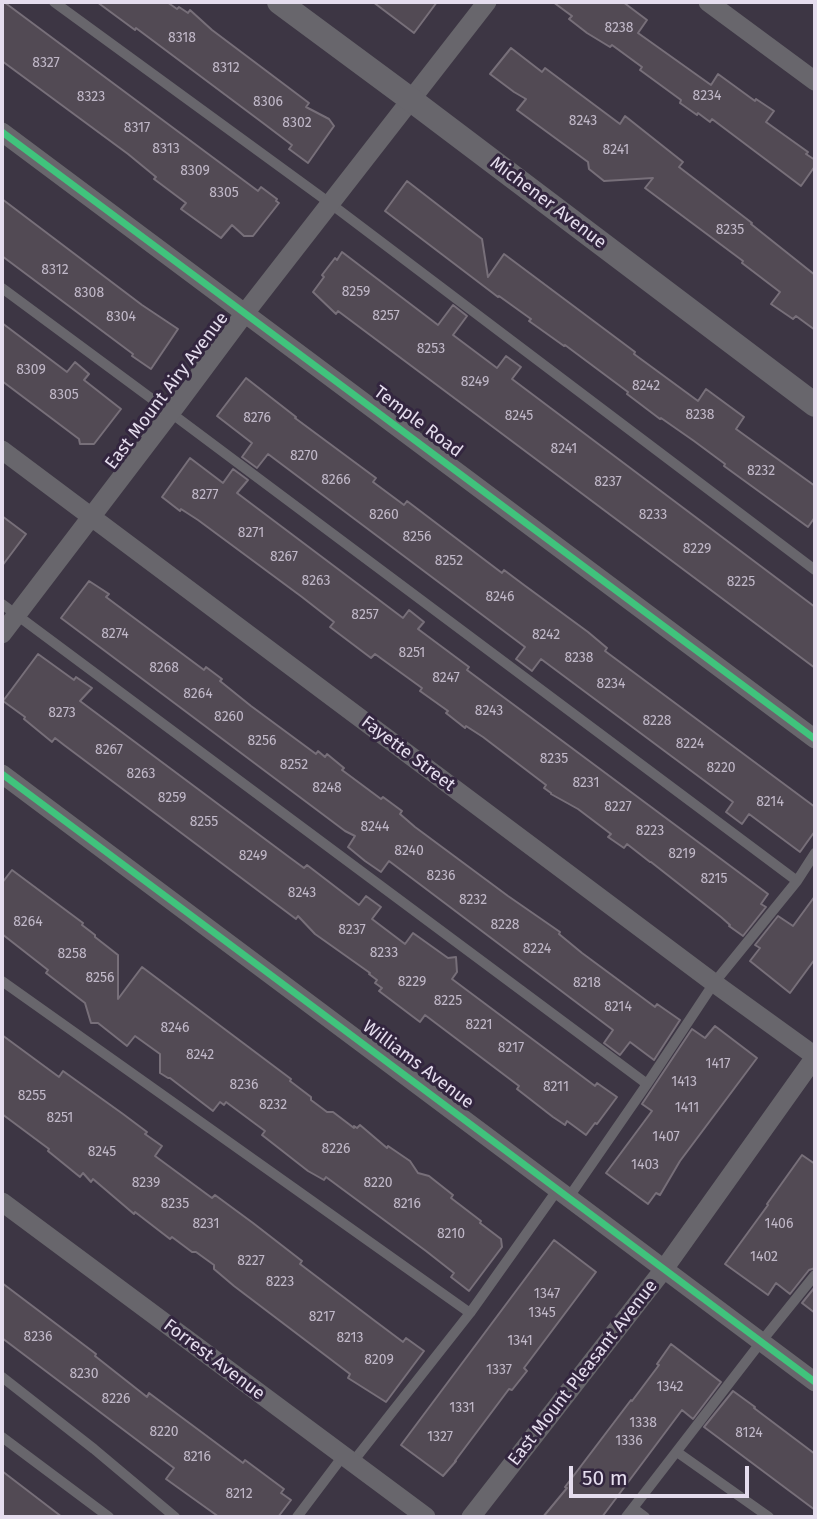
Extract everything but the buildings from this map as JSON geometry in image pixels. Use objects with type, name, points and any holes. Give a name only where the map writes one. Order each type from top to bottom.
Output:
[{"type":"street","name":"Michener Avenue","points":[[279,2],[815,405]]},
{"type":"street","name":"East Mount Airy Avenue","points":[[2,634],[9,609],[91,516],[487,2]]},
{"type":"street","points":[[708,2],[815,81]]},
{"type":"street","name":"Temple Road","points":[[2,132],[815,739]]},
{"type":"street","name":"Fayette Street","points":[[2,450],[815,1057]]},
{"type":"street","name":"Williams Avenue","points":[[2,774],[815,1382]]},
{"type":"street","name":"East Mount Pleasant Avenue","points":[[471,1517],[664,1269],[815,1057]]},
{"type":"street","name":"Forrest Avenue","points":[[2,1202],[426,1517]]},
{"type":"lane","points":[[54,2],[331,204],[815,570]]},
{"type":"lane","points":[[2,288],[797,881]]},
{"type":"lane","points":[[9,609],[647,1084]]},
{"type":"lane","points":[[298,1517],[470,1313],[564,1193],[647,1084],[714,983],[797,881],[815,853]]},
{"type":"lane","points":[[2,981],[470,1313]]},
{"type":"lane","points":[[626,1517],[815,1275]]},
{"type":"lane","points":[[2,1377],[175,1517]]},
{"type":"lane","points":[[2,1437],[109,1517]]},
{"type":"lane","points":[[677,1452],[769,1517]]},
{"type":"lane","points":[[633,1508],[645,1517]]},
{"type":"cycle path","points":[[2,132],[815,739]]},
{"type":"cycle path","points":[[2,774],[815,1382]]}]
